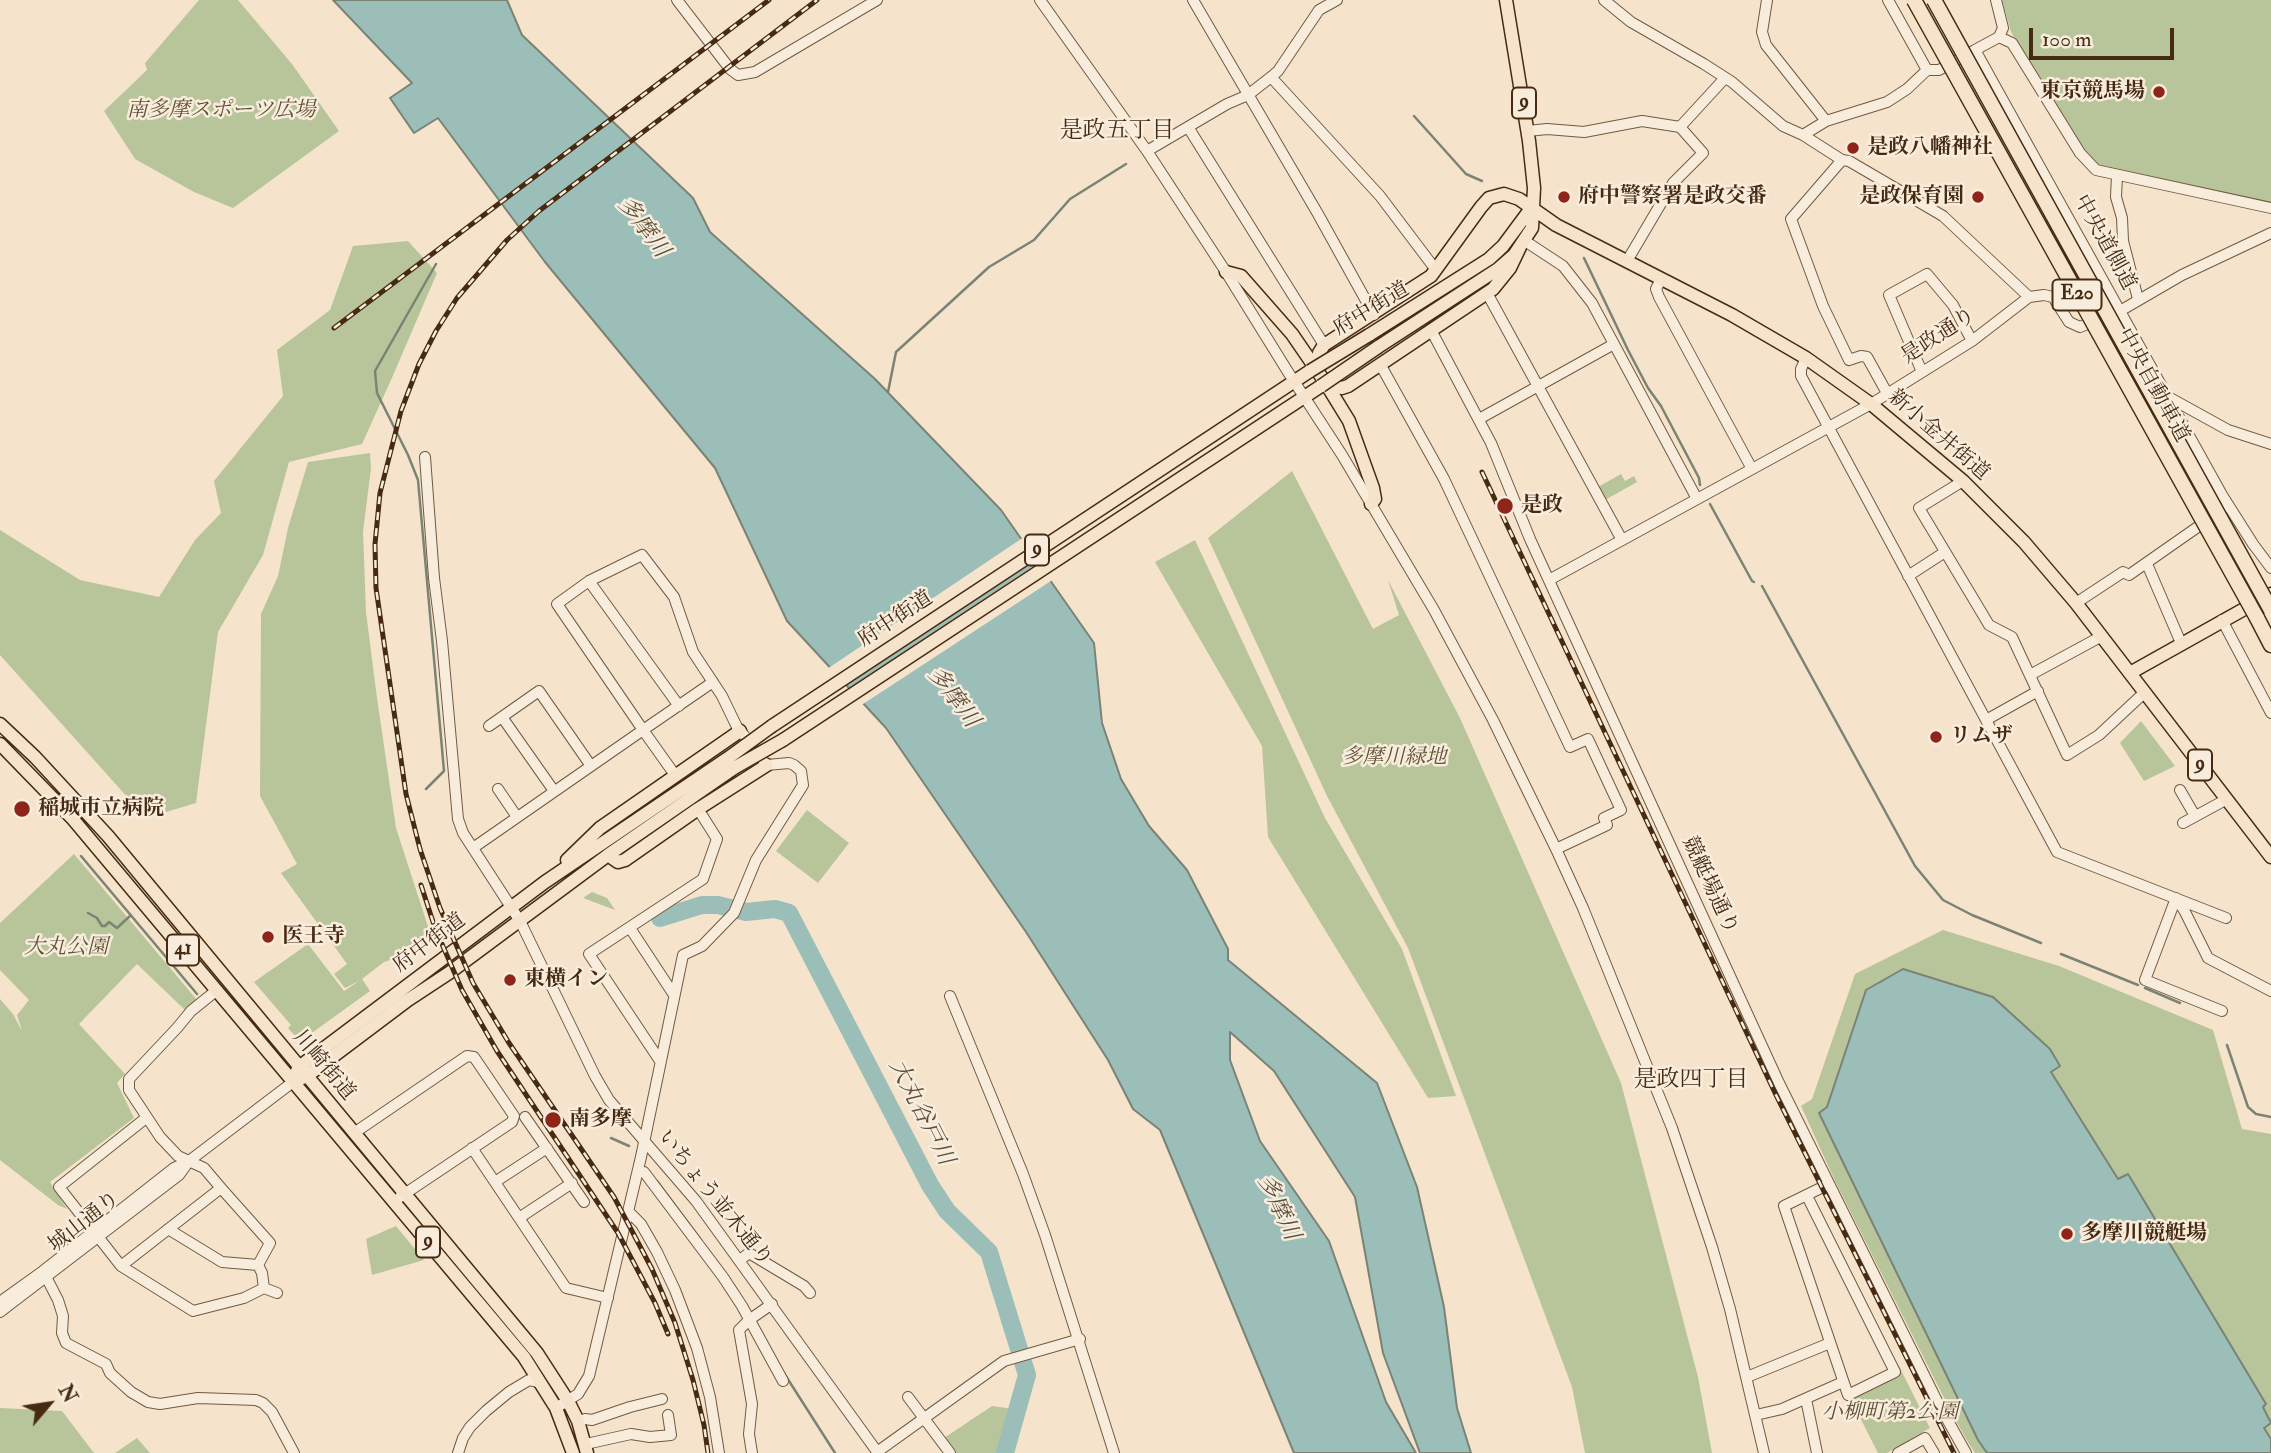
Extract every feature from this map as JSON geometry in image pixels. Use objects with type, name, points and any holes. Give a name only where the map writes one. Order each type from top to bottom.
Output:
[{"type":"highway","name":"中央自動車道","points":[[1914,0],[2271,645]]},
{"type":"highway","name":"中央自動車道","points":[[1934,0],[2271,610]]},
{"type":"main road","name":"9","points":[[1506,0],[1528,131],[1534,188],[1532,228],[1522,244]]},
{"type":"main road","name":"新小金井街道","points":[[1321,349],[1431,276],[1489,198],[1499,194],[1511,195],[1556,225],[1732,315],[1806,358],[1871,404],[1963,481],[2024,542],[2130,673]]},
{"type":"main road","name":"府中街道","points":[[303,1071],[449,973],[520,921],[731,763],[794,710],[1293,382],[1489,259],[1503,246],[1532,208]]},
{"type":"main road","points":[[1340,407],[1348,386],[1487,293],[1504,277],[1522,244]]},
{"type":"main road","name":"府中街道","points":[[303,1071],[545,882],[731,763],[783,740],[805,726],[1498,269],[1522,244]]},
{"type":"main road","points":[[1226,272],[1241,276],[1292,334],[1313,370],[1349,421],[1373,488],[1375,499],[1371,504]]},
{"type":"main road","points":[[1300,346],[1310,352],[1321,349]]},
{"type":"main road","points":[[1313,370],[1321,349]]},
{"type":"main road","points":[[1323,384],[1348,386]]},
{"type":"main road","points":[[2130,673],[2271,594]]},
{"type":"main road","name":"9","points":[[2130,673],[2269,849]]},
{"type":"main road","name":"川崎街道","points":[[0,724],[83,808],[354,1133],[524,1357],[556,1408],[573,1453]]},
{"type":"main road","points":[[545,882],[600,828],[740,731]]},
{"type":"main road","name":"川崎街道","points":[[0,744],[72,818],[293,1082],[400,1197],[537,1353],[568,1401],[578,1421],[586,1449]]},
{"type":"main road","points":[[608,855],[618,862],[625,860],[767,765]]},
{"type":"main road","points":[[72,818],[83,808]]},
{"type":"main road","points":[[163,926],[174,917]]},
{"type":"main road","points":[[293,1082],[303,1071]]},
{"type":"street","points":[[677,0],[730,69],[738,75],[755,72],[877,0]]},
{"type":"street","points":[[1040,0],[1147,151],[1226,272],[1371,504],[1440,621],[1493,720],[1556,849],[1606,963],[1672,1128],[1712,1247],[1747,1377],[1764,1453]]},
{"type":"street","points":[[1193,0],[1374,315]]},
{"type":"street","points":[[1147,151],[1227,104],[1248,95],[1271,78],[1279,71],[1319,10],[1337,0]]},
{"type":"street","points":[[1604,0],[1631,22],[1725,78],[1783,126],[1943,216],[2029,297],[2044,295],[2053,298],[2069,322],[2080,327],[2120,311],[2182,275],[2271,233]]},
{"type":"street","points":[[1767,0],[1762,32],[1766,45],[1826,121]]},
{"type":"street","points":[[1888,0],[1927,70]]},
{"type":"street","points":[[1803,135],[1826,121],[1887,102],[1907,89],[1927,70],[1939,70],[1999,37],[2003,28],[1996,0]]},
{"type":"street","points":[[1999,37],[2012,43],[2086,160],[2096,170],[2271,208]]},
{"type":"street","name":"中央道側道","points":[[1975,50],[2228,506],[2271,568]]},
{"type":"street","points":[[1271,78],[1380,196],[1436,270]]},
{"type":"street","points":[[1680,127],[1725,78]]},
{"type":"street","points":[[1528,131],[1547,129],[1584,132],[1642,121],[1680,127],[1703,153],[1673,183],[1627,261]]},
{"type":"street","points":[[1188,127],[1321,349]]},
{"type":"street","points":[[1842,159],[1791,219],[1823,306],[1849,360],[1867,357],[1887,393]]},
{"type":"street","points":[[2118,175],[2116,197],[2122,218],[2123,241],[2138,299]]},
{"type":"street","points":[[1522,244],[1563,266],[1592,303],[1697,499]]},
{"type":"street","points":[[1922,372],[1889,295],[1927,274],[1953,305],[1972,341]]},
{"type":"street","points":[[1661,279],[1656,289],[1659,297],[1752,469]]},
{"type":"street","points":[[1487,293],[1622,540]]},
{"type":"street","name":"是政通り","points":[[1549,580],[1871,404],[1972,341],[2029,297]]},
{"type":"street","name":"競艇場通り","points":[[1431,330],[1491,443],[1549,580],[1762,1046],[1938,1404],[1966,1453]]},
{"type":"street","points":[[1479,419],[1614,344]]},
{"type":"street","points":[[1806,358],[1801,376],[2057,852],[2226,918]]},
{"type":"street","points":[[1380,364],[1444,479],[1570,747],[1588,739],[1621,810],[1604,818],[1607,825],[1556,849]]},
{"type":"street","points":[[2169,398],[2228,430],[2271,444]]},
{"type":"street","name":"いちょう並木通り","points":[[425,457],[458,819],[463,833],[520,921],[601,1087],[620,1115],[696,1201],[878,1452]]},
{"type":"street","points":[[1963,481],[1919,508],[1989,625],[2012,637],[2067,755],[2099,735],[2145,692]]},
{"type":"street","points":[[2076,603],[2123,572],[2129,575],[2147,564],[2228,506]]},
{"type":"street","points":[[1908,576],[1945,552]]},
{"type":"street","points":[[556,1408],[578,1394],[589,1376],[638,1172],[682,955],[702,946],[736,909],[756,860],[803,785],[801,771],[794,765],[767,765],[746,735],[740,731],[693,652],[674,597],[642,555],[589,581],[557,604],[675,775]]},
{"type":"street","points":[[2147,564],[2181,643]]},
{"type":"street","points":[[589,581],[679,706]]},
{"type":"street","points":[[2222,620],[2271,713]]},
{"type":"street","points":[[2030,675],[2102,636]]},
{"type":"street","points":[[473,848],[713,682]]},
{"type":"street","points":[[489,726],[539,691],[591,766]]},
{"type":"street","points":[[1986,720],[2038,691]]},
{"type":"street","points":[[502,717],[554,792]]},
{"type":"street","points":[[498,789],[517,817]]},
{"type":"street","points":[[2180,790],[2195,816]]},
{"type":"street","points":[[2183,823],[2227,799]]},
{"type":"street","points":[[660,1062],[589,954],[703,879],[717,839],[698,809]]},
{"type":"street","points":[[2176,898],[2208,958],[2271,991]]},
{"type":"street","points":[[2176,898],[2145,980],[2222,1011]]},
{"type":"street","points":[[630,928],[674,995]]},
{"type":"street","points":[[217,990],[191,1011],[129,1079],[129,1090],[160,1137],[178,1156],[204,1168],[270,1243],[258,1265]]},
{"type":"street","points":[[950,996],[1023,1174],[1080,1339],[1114,1453]]},
{"type":"street","points":[[354,1133],[467,1056],[474,1057],[514,1116],[512,1122],[400,1197]]},
{"type":"street","name":"城山通り","points":[[0,1312],[96,1234],[179,1175],[189,1161],[293,1082]]},
{"type":"street","points":[[146,1118],[59,1186],[121,1266],[193,1311],[244,1298],[264,1288],[277,1293]]},
{"type":"street","points":[[525,1118],[584,1202]]},
{"type":"street","points":[[472,1148],[566,1288],[608,1298]]},
{"type":"street","points":[[495,1182],[547,1148]]},
{"type":"street","points":[[638,1172],[644,1172],[753,1317],[783,1381]]},
{"type":"street","points":[[519,1218],[572,1184]]},
{"type":"street","points":[[1807,1196],[1895,1372],[1848,1395],[1784,1206],[1829,1184]]},
{"type":"street","points":[[121,1266],[221,1188]]},
{"type":"street","points":[[629,1212],[641,1224],[657,1252],[697,1348],[710,1397],[719,1453]]},
{"type":"street","points":[[168,1229],[222,1262],[258,1265]]},
{"type":"street","points":[[740,1260],[749,1253],[810,1293]]},
{"type":"street","points":[[258,1265],[264,1288]]},
{"type":"street","points":[[45,1274],[63,1316],[62,1333],[66,1343],[106,1364],[110,1373],[131,1392],[148,1402],[160,1404],[198,1398],[263,1403],[272,1412],[294,1453]]},
{"type":"street","name":"城山通り","points":[[0,1302],[45,1274]]},
{"type":"street","points":[[751,1453],[749,1434],[752,1404],[739,1330],[772,1304]]},
{"type":"street","points":[[878,1452],[1004,1361],[1080,1339]]},
{"type":"street","points":[[1747,1377],[1830,1343]]},
{"type":"street","points":[[458,1453],[470,1427],[509,1392],[529,1380],[541,1383]]},
{"type":"street","points":[[1756,1415],[1782,1409],[1843,1382]]},
{"type":"street","points":[[908,1397],[950,1453]]},
{"type":"street","points":[[578,1421],[592,1420],[662,1399]]},
{"type":"street","points":[[1806,1399],[1817,1453]]},
{"type":"street","points":[[586,1449],[631,1434],[650,1437],[671,1435],[668,1415]]},
{"type":"street","points":[[1898,1453],[1925,1438],[1934,1453]]},
{"type":"green space","name":"南多摩スポーツ広場","points":[[199,0],[238,0],[292,64],[339,131],[233,208],[194,192],[135,159],[104,111],[147,70],[145,63]]},
{"type":"green space","name":"東京競馬場","points":[[2002,0],[2271,0],[2271,204],[2112,171],[2095,165],[2011,32]]},
{"type":"green space","points":[[408,241],[437,273],[362,444],[289,462],[263,555],[218,632],[196,803],[146,818],[0,655],[0,530],[80,580],[159,597],[195,540],[221,513],[214,481],[283,396],[277,350],[330,310],[353,246]]},
{"type":"green space","points":[[370,453],[371,468],[363,532],[366,612],[396,828],[432,939],[400,957],[384,962],[362,979],[370,991],[309,1035],[297,1038],[288,1028],[291,1025],[254,982],[308,944],[344,991],[359,981],[345,988],[334,974],[347,964],[281,873],[297,864],[260,796],[261,614],[278,576],[288,528],[308,462]]},
{"type":"green space","name":"多摩川緑地","points":[[1292,471],[1373,629],[1399,615],[1388,580],[1460,718],[1621,1083],[1698,1377],[1712,1453],[1585,1453],[1572,1387],[1408,948],[1327,796],[1208,538]]},
{"type":"green space","points":[[1621,474],[1625,481],[1634,476],[1637,482],[1605,500],[1598,487]]},
{"type":"green space","points":[[1195,540],[1325,818],[1402,949],[1456,1096],[1428,1098],[1268,837],[1262,746],[1155,562]]},
{"type":"green space","points":[[2141,721],[2175,766],[2144,781],[2120,743]]},
{"type":"green space","points":[[807,810],[849,843],[818,883],[776,851]]},
{"type":"green space","name":"大丸公園","points":[[74,854],[197,1000],[186,1011],[137,964],[79,1024],[125,1074],[117,1083],[134,1118],[50,1182],[67,1209],[0,1160],[0,999],[13,1014],[22,1031],[17,1015],[29,1000],[0,970],[0,923]]},
{"type":"green space","points":[[592,892],[607,898],[615,910],[583,898]]},
{"type":"green space","name":"多摩川競艇場","points":[[1943,930],[2059,966],[2213,1030],[2242,1129],[2271,1134],[2271,1453],[1975,1453],[1969,1444],[1835,1181],[1801,1106],[1812,1099],[1855,974]]},
{"type":"green space","points":[[396,1226],[424,1260],[372,1275],[366,1239]]},
{"type":"green space","name":"小柳町第2公園","points":[[1899,1366],[1930,1428],[1887,1453],[1878,1453],[1848,1394]]},
{"type":"green space","points":[[992,1406],[1014,1409],[1002,1453],[956,1453],[944,1438]]},
{"type":"green space","points":[[0,1408],[62,1411],[94,1453],[0,1453]]},
{"type":"green space","points":[[137,1438],[150,1453],[115,1453]]},
{"type":"water","name":"多摩川","points":[[333,0],[507,0],[522,35],[693,198],[710,232],[875,379],[1001,510],[1094,643],[1102,723],[1121,779],[1149,826],[1187,870],[1228,949],[1228,960],[1377,1083],[1417,1187],[1444,1307],[1457,1408],[1471,1453],[1420,1453],[1383,1353],[1355,1197],[1274,1071],[1230,1032],[1230,1060],[1260,1141],[1329,1241],[1386,1402],[1416,1453],[1294,1453],[1160,1130],[1133,1109],[1108,1060],[1026,932],[886,728],[787,621],[715,468],[545,262],[438,118],[414,133],[390,98],[412,83]]},
{"type":"water","name":"多摩川競艇場","points":[[1903,969],[1993,997],[2050,1049],[2060,1066],[2051,1072],[2118,1179],[2128,1174],[2266,1404],[2263,1407],[2271,1423],[2264,1428],[2271,1439],[2271,1453],[1987,1453],[1978,1440],[1819,1113],[1827,1107],[1866,990]]},
{"type":"pier","points":[[1024,537],[1039,558],[842,685],[827,669]]},
{"type":"pier","points":[[1041,561],[1054,579],[860,706],[846,690]]},
{"type":"waterway","points":[[1414,116],[1466,174],[1482,181]]},
{"type":"waterway","points":[[888,392],[896,352],[989,267],[1034,240],[1070,199],[1126,164]]},
{"type":"waterway","points":[[1584,258],[1628,350],[1661,406],[1699,478],[1700,485]]},
{"type":"waterway","points":[[426,789],[444,771],[418,480],[377,393],[375,371],[436,264]]},
{"type":"waterway","points":[[1710,504],[1754,582]]},
{"type":"waterway","points":[[1762,586],[1915,866],[1943,900],[2041,943]]},
{"type":"waterway","points":[[81,856],[197,994]]},
{"type":"waterway","name":"大丸谷戸川","points":[[660,918],[702,905],[718,905],[746,912],[775,909],[789,913],[930,1185],[947,1211],[989,1252],[1027,1375],[1005,1453]]},
{"type":"waterway","points":[[88,913],[97,918],[102,926],[109,922],[117,928],[131,915]]},
{"type":"waterway","points":[[2061,954],[2138,985]]},
{"type":"waterway","points":[[2145,988],[2180,1003]]},
{"type":"waterway","points":[[2227,1045],[2248,1107],[2256,1114],[2271,1117]]},
{"type":"waterway","points":[[611,1138],[629,1146]]},
{"type":"waterway","points":[[657,1181],[701,1240]]},
{"type":"waterway","points":[[782,1370],[835,1453]]},
{"type":"railway","points":[[334,328],[769,0]]},
{"type":"railway","points":[[708,1453],[693,1380],[675,1323],[652,1269],[614,1197],[509,1043],[473,983],[440,908],[420,849],[406,794],[376,588],[375,544],[380,493],[401,411],[419,364],[457,298],[507,240],[539,211],[817,0]]},
{"type":"railway","points":[[1482,472],[1776,1095],[1954,1453]]},
{"type":"railway","points":[[421,885],[435,928],[462,990],[497,1051],[618,1233],[655,1303],[668,1334]]},
{"type":"place","name":"東京競馬場","points":[[2159,92]]},
{"type":"place","name":"是政八幡神社","points":[[1853,148]]},
{"type":"place","name":"府中警察署是政交番","points":[[1564,197]]},
{"type":"place","name":"是政保育園","points":[[1978,197]]},
{"type":"place","name":"是政","points":[[1505,506]]},
{"type":"place","name":"リムザ","points":[[1936,737]]},
{"type":"place","name":"稲城市立病院","points":[[22,809]]},
{"type":"place","name":"医王寺","points":[[268,937]]},
{"type":"place","name":"東横イン","points":[[510,980]]},
{"type":"place","name":"南多摩","points":[[553,1120]]},
{"type":"place","name":"多摩川競艇場","points":[[2067,1234]]},
{"type":"district","name":"是政五丁目","points":[[1117,132]]},
{"type":"district","name":"是政四丁目","points":[[1691,1081]]}]
